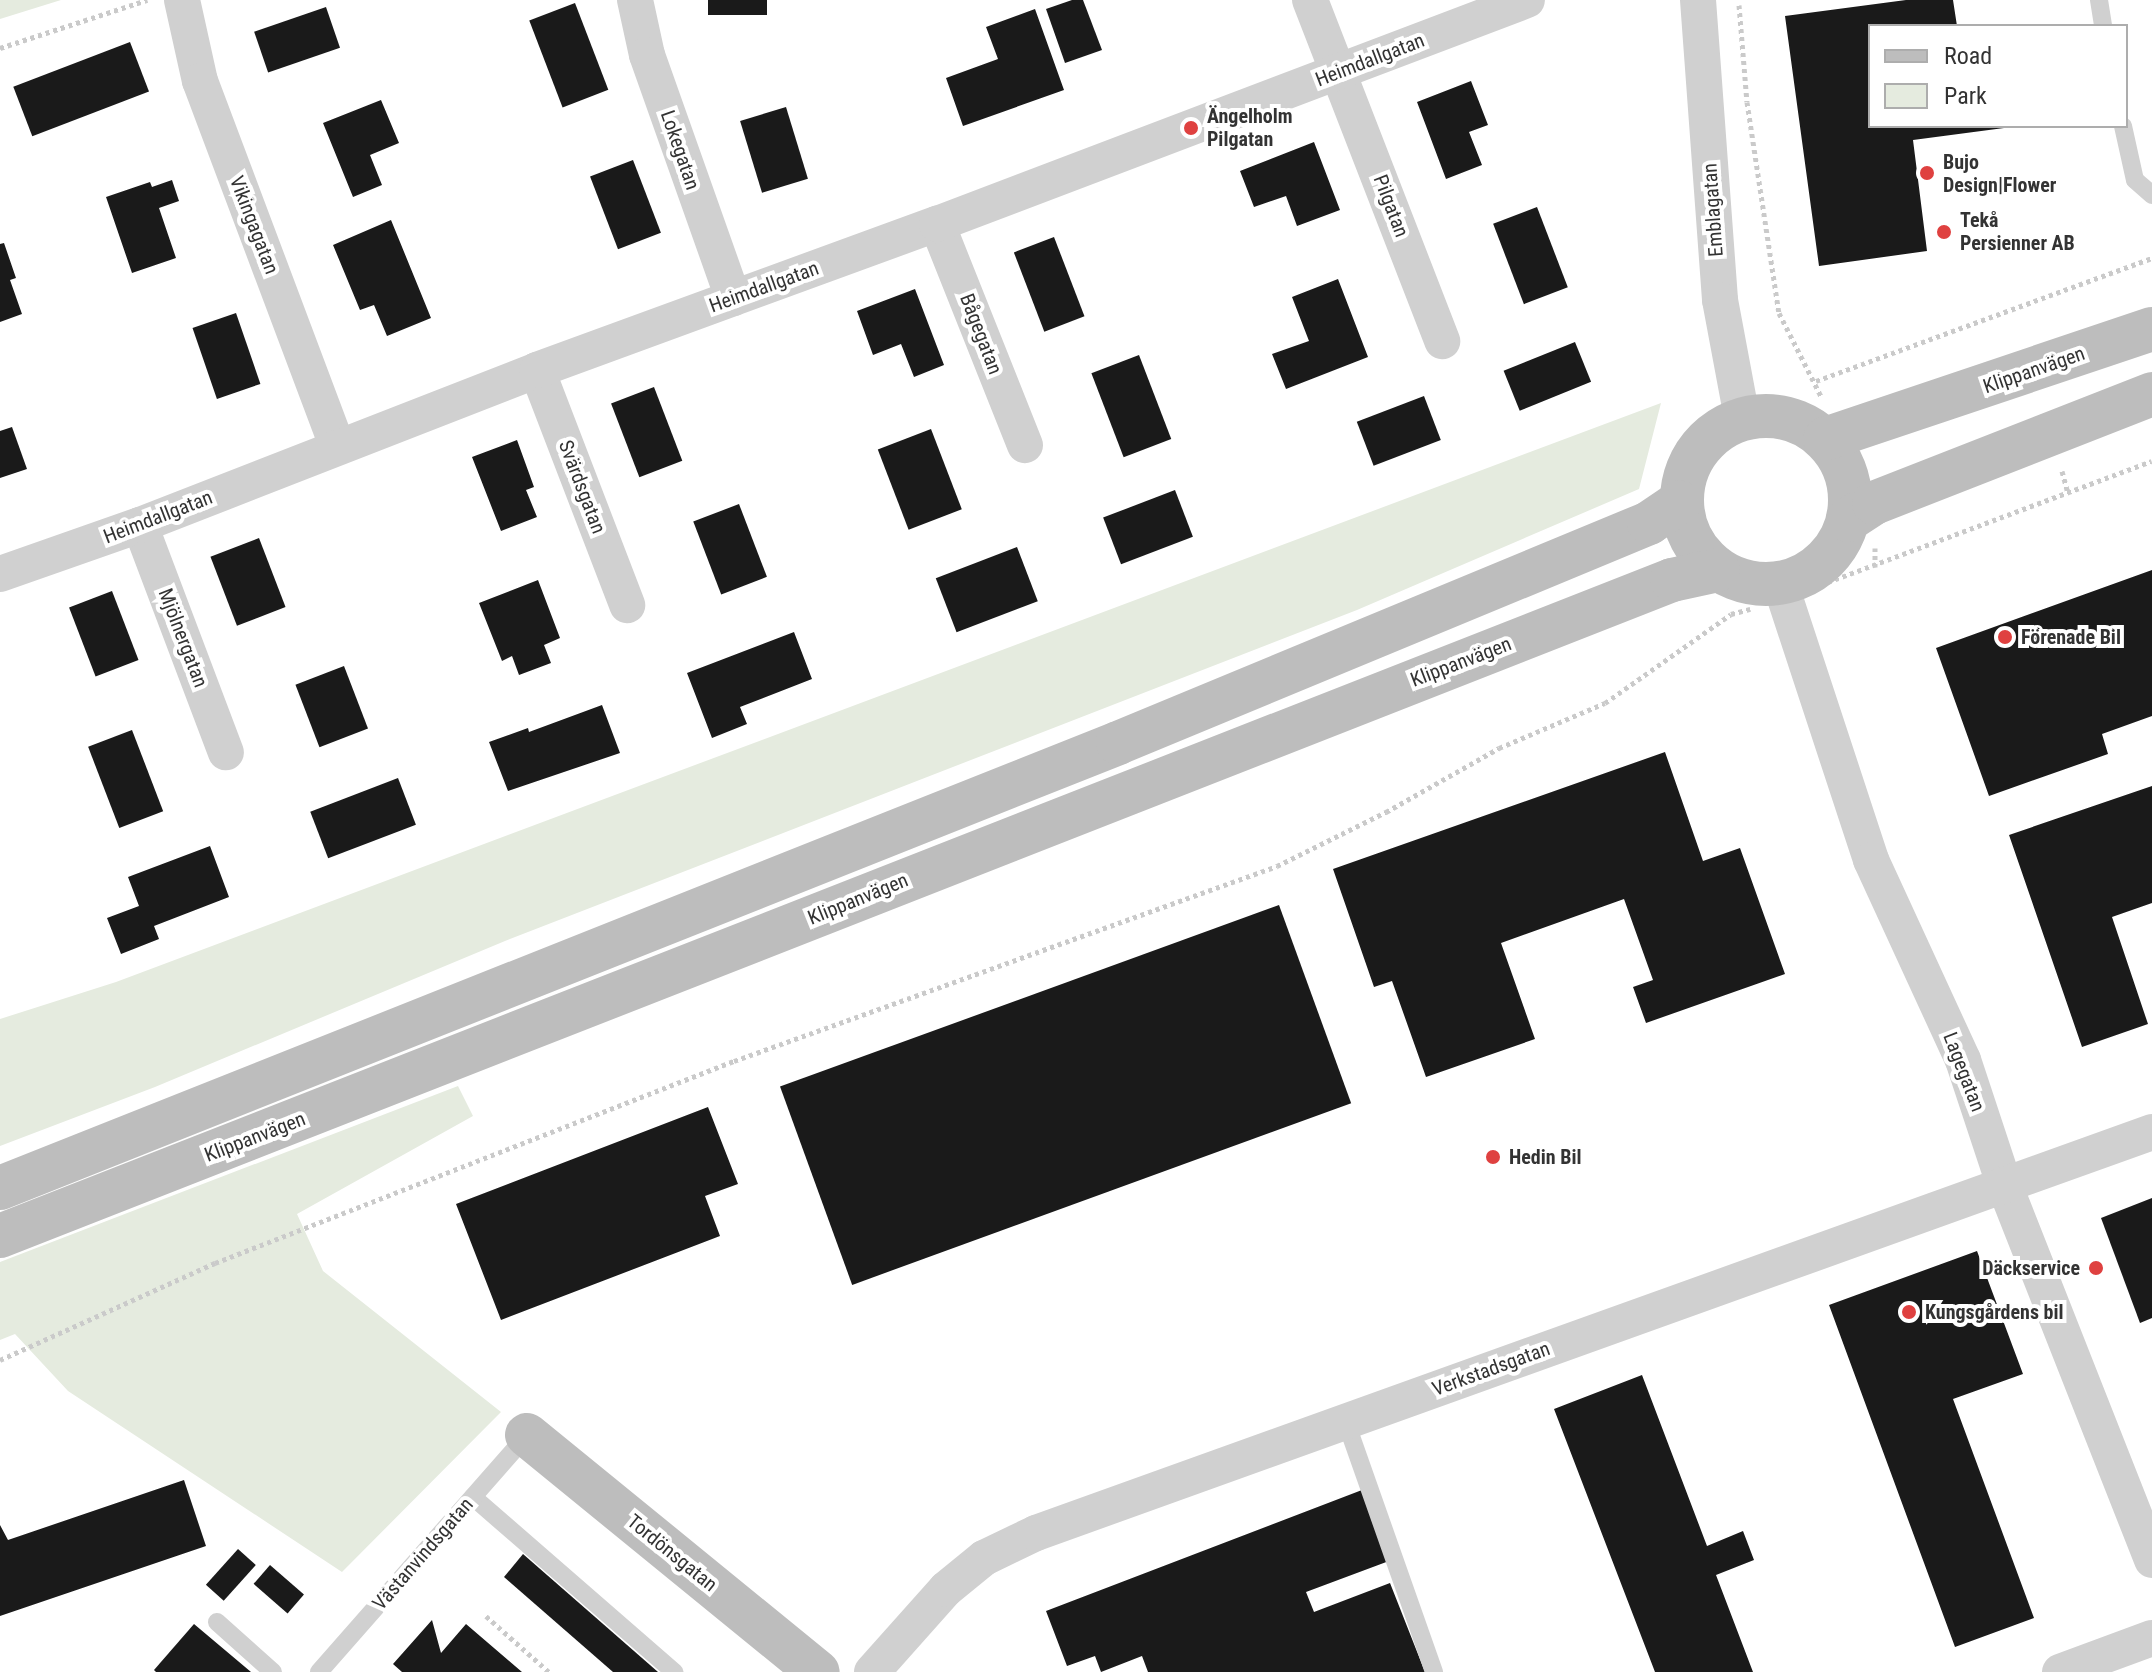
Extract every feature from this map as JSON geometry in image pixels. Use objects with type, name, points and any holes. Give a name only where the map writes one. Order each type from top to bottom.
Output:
[{"type":"main road","name":"Klippanvägen","points":[[1839,436],[2152,329]]},
{"type":"main road","points":[[1861,512],[1851,498],[1839,456],[1839,436],[1772,415],[1742,418],[1710,435],[1688,466],[1680,502],[1698,552],[1718,570],[1748,583],[1782,591],[1810,572],[1834,550],[1861,512],[2152,394]]},
{"type":"main road","points":[[0,1188],[1118,743],[1649,523],[1680,502]]},
{"type":"main road","name":"Klippanvägen","points":[[0,1236],[1672,580],[1718,570]]},
{"type":"main road","name":"Tordönsgatan","points":[[527,1435],[818,1672]]},
{"type":"street","name":"Vikingagatan","points":[[182,0],[200,81],[337,446]]},
{"type":"street","name":"Lokegatan","points":[[635,0],[647,55],[733,298]]},
{"type":"street","name":"Pilgatan","points":[[1310,0],[1442,341]]},
{"type":"street","name":"Heimdallgatan","points":[[0,574],[140,525],[537,370],[937,224],[1527,0]]},
{"type":"street","name":"Emblagatan","points":[[1698,0],[1720,300],[1742,418]]},
{"type":"street","name":"Bågegatan","points":[[937,224],[1025,445]]},
{"type":"street","name":"Svärdsgatan","points":[[537,370],[627,605]]},
{"type":"street","name":"Mjölnergatan","points":[[140,525],[226,752]]},
{"type":"street","name":"Lagegatan","points":[[1782,591],[1871,860],[1963,1060],[2004,1184],[2152,1560]]},
{"type":"street","name":"Verkstadsgatan","points":[[872,1672],[946,1589],[1001,1549],[2152,1132]]},
{"type":"street","points":[[2060,1672],[2152,1638]]},
{"type":"lane","points":[[2099,0],[2103,24]]},
{"type":"lane","points":[[2123,128],[2135,180],[2152,195]]},
{"type":"lane","points":[[1346,1422],[1434,1672]]},
{"type":"lane","name":"Västanvindsgatan","points":[[319,1672],[527,1435]]},
{"type":"lane","points":[[473,1497],[674,1672]]},
{"type":"lane","points":[[217,1622],[273,1672]]},
{"type":"path","points":[[0,48],[148,0]]},
{"type":"path","points":[[1738,0],[1747,102],[1779,313],[1816,381],[1839,436]]},
{"type":"path","points":[[1816,381],[2152,258]]},
{"type":"path","points":[[0,1360],[215,1263],[734,1061],[1277,866],[1386,812],[1499,748],[1605,703],[1731,614],[1782,591],[1875,567],[2152,461]]},
{"type":"path","points":[[2060,464],[2068,493]]},
{"type":"path","points":[[1861,512],[1875,567]]},
{"type":"path","points":[[486,1616],[549,1672]]},
{"type":"green space","points":[[0,0],[61,0],[0,19]]},
{"type":"green space","points":[[1661,403],[1639,489],[1357,610],[505,941],[155,1087],[0,1146],[0,1019],[116,982]]},
{"type":"green space","points":[[458,1086],[473,1116],[297,1214],[323,1271],[501,1412],[342,1572],[68,1391],[15,1334],[0,1340],[0,1262]]},
{"type":"building","points":[[708,0],[767,0],[767,15],[708,15]]},
{"type":"building","points":[[1072,0],[1083,0],[1102,50],[1065,63],[1046,9]]},
{"type":"building","points":[[1906,0],[1953,0],[1957,24],[1868,24],[1868,128],[2004,128],[1913,140],[1927,251],[1819,266],[1785,16]]},
{"type":"building","points":[[575,3],[608,90],[563,107],[529,21]]},
{"type":"building","points":[[326,7],[340,48],[268,72],[254,32]]},
{"type":"building","points":[[1035,9],[1064,90],[963,126],[946,78],[998,59],[986,27]]},
{"type":"building","points":[[130,42],[149,91],[32,136],[13,87]]},
{"type":"building","points":[[1471,81],[1488,125],[1469,132],[1482,165],[1446,179],[1417,102]]},
{"type":"building","points":[[381,100],[399,143],[370,155],[382,185],[353,197],[323,123]]},
{"type":"building","points":[[786,107],[808,179],[762,193],[740,121]]},
{"type":"building","points":[[1314,142],[1340,210],[1297,226],[1286,196],[1254,207],[1240,171]]},
{"type":"building","points":[[633,160],[661,233],[618,249],[590,176]]},
{"type":"building","points":[[172,180],[179,201],[159,208],[176,258],[132,273],[106,197],[150,182],[152,187]]},
{"type":"building","points":[[1537,207],[1568,287],[1524,304],[1493,224]]},
{"type":"building","points":[[391,220],[431,318],[387,336],[374,305],[360,310],[333,245]]},
{"type":"building","points":[[1054,237],[1084,316],[1044,332],[1014,252]]},
{"type":"building","points":[[4,243],[16,278],[10,280],[22,314],[0,322],[0,244]]},
{"type":"building","points":[[1338,279],[1368,357],[1286,389],[1272,354],[1309,341],[1292,297]]},
{"type":"building","points":[[915,289],[944,365],[914,377],[901,344],[873,355],[857,311]]},
{"type":"building","points":[[236,313],[260,384],[217,399],[193,328]]},
{"type":"building","points":[[1575,342],[1591,382],[1520,411],[1504,371]]},
{"type":"building","points":[[1139,355],[1171,439],[1124,457],[1091,373]]},
{"type":"building","points":[[654,387],[682,461],[639,477],[611,403]]},
{"type":"building","points":[[1424,396],[1441,440],[1374,466],[1357,422]]},
{"type":"building","points":[[12,427],[27,469],[0,478],[0,431]]},
{"type":"building","points":[[931,429],[962,509],[909,530],[878,449]]},
{"type":"building","points":[[517,440],[534,487],[526,490],[537,517],[501,531],[472,457]]},
{"type":"building","points":[[1175,490],[1193,537],[1121,564],[1103,518]]},
{"type":"building","points":[[739,504],[767,577],[721,594],[693,522]]},
{"type":"building","points":[[259,538],[286,607],[237,626],[210,557]]},
{"type":"building","points":[[1017,547],[1038,601],[957,632],[936,578]]},
{"type":"building","points":[[2152,570],[2152,716],[2102,734],[2108,754],[1989,796],[1936,648]]},
{"type":"building","points":[[538,580],[560,638],[544,645],[551,663],[519,675],[512,656],[502,661],[479,603]]},
{"type":"building","points":[[112,591],[139,660],[96,677],[69,607]]},
{"type":"building","points":[[794,632],[812,679],[740,707],[747,724],[712,738],[687,673]]},
{"type":"building","points":[[344,666],[368,729],[319,747],[295,685]]},
{"type":"building","points":[[602,705],[620,753],[508,791],[489,742],[528,728],[529,732]]},
{"type":"building","points":[[132,730],[163,811],[119,828],[88,747]]},
{"type":"building","points":[[1665,752],[1703,861],[1740,848],[1785,974],[1646,1023],[1633,987],[1653,980],[1624,899],[1501,943],[1535,1039],[1426,1077],[1392,981],[1374,987],[1333,869]]},
{"type":"building","points":[[398,778],[416,825],[328,858],[310,812]]},
{"type":"building","points":[[2152,786],[2152,903],[2112,917],[2148,1024],[2082,1047],[2009,835]]},
{"type":"building","points":[[210,846],[229,897],[154,926],[159,939],[121,954],[107,918],[139,906],[128,877]]},
{"type":"building","points":[[1279,905],[1351,1103],[852,1285],[780,1087]]},
{"type":"building","points":[[708,1107],[738,1184],[705,1196],[720,1236],[501,1320],[456,1204]]},
{"type":"building","points":[[2152,1198],[2152,1318],[2140,1323],[2101,1218]]},
{"type":"building","points":[[1977,1251],[2023,1374],[1953,1399],[2034,1618],[1955,1647],[1829,1305]]},
{"type":"building","points":[[1642,1375],[1707,1546],[1743,1531],[1754,1560],[1716,1575],[1753,1672],[1655,1672],[1554,1409]]},
{"type":"building","points":[[184,1480],[206,1546],[0,1616],[0,1525],[8,1540]]},
{"type":"building","points":[[1362,1490],[1389,1561],[1306,1592],[1314,1612],[1390,1583],[1425,1672],[1148,1672],[1142,1656],[1101,1672],[1095,1656],[1067,1666],[1046,1611]]},
{"type":"building","points":[[238,1549],[256,1565],[224,1601],[206,1585]]},
{"type":"building","points":[[523,1554],[658,1672],[613,1672],[504,1577]]},
{"type":"building","points":[[270,1565],[304,1595],[288,1613],[254,1584]]},
{"type":"building","points":[[432,1620],[441,1653],[466,1624],[522,1672],[402,1672],[393,1664]]},
{"type":"building","points":[[194,1624],[251,1672],[156,1672],[154,1670]]},
{"type":"place","name":"Ängelholm Pilgatan","points":[[1191,128]]},
{"type":"place","name":"Bujo Design|Flower","points":[[1927,173]]},
{"type":"place","name":"Tekå Persienner AB","points":[[1944,232]]},
{"type":"place","name":"Förenade Bil","points":[[2005,637]]},
{"type":"place","name":"Hedin Bil","points":[[1493,1157]]},
{"type":"place","name":"Däckservice","points":[[2096,1268]]},
{"type":"place","name":"Kungsgårdens bil","points":[[1909,1312]]}]
